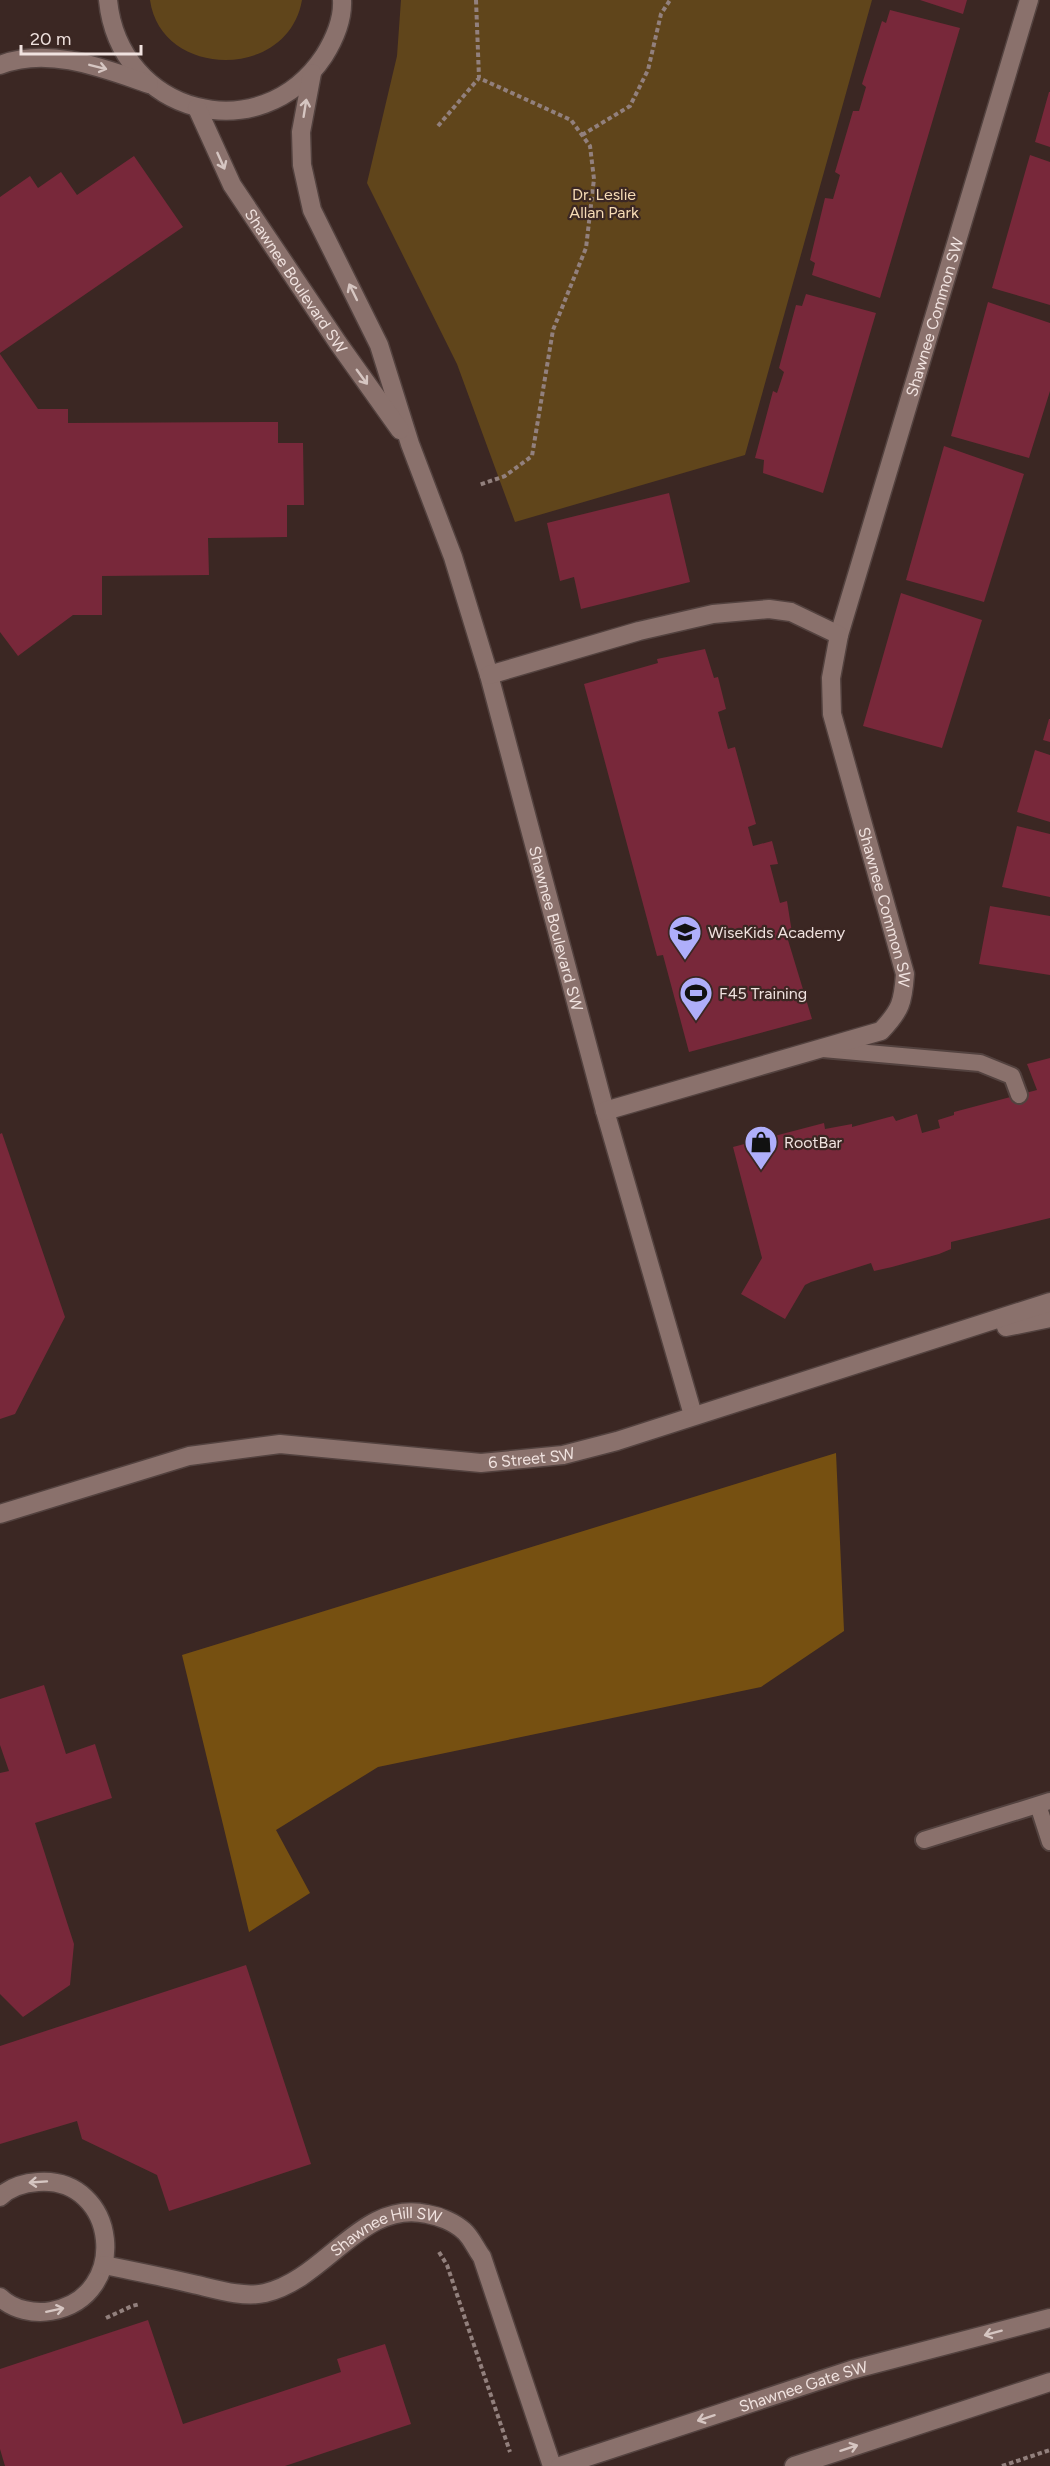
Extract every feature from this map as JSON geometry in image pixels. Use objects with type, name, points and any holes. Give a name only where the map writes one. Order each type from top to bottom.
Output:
[{"type":"street","points":[[108,0],[110,21],[125,56],[150,85]]},
{"type":"street","points":[[0,65],[39,56],[101,67],[150,85],[172,99],[197,108],[228,111],[259,106],[288,94],[312,73],[333,42],[342,0]]},
{"type":"street","name":"Shawnee Common SW","points":[[604,1111],[881,1031],[893,1018],[903,999],[905,974],[832,714],[831,678],[839,635],[1029,0]]},
{"type":"street","name":"Shawnee Boulevard SW","points":[[312,73],[301,132],[302,165],[312,210],[379,345],[410,444],[453,557],[489,675],[604,1111],[693,1415]]},
{"type":"street","name":"Shawnee Boulevard SW","points":[[197,108],[232,185],[338,343],[410,444]]},
{"type":"street","points":[[489,675],[639,631],[713,614],[769,609],[791,612],[839,635]]},
{"type":"street","name":"6 Street SW","points":[[0,1514],[189,1456],[280,1444],[481,1463],[563,1455],[616,1441],[1050,1302]]},
{"type":"street","points":[[898,1351],[1050,1318]]},
{"type":"street","points":[[0,2197],[5,2192],[26,2183],[48,2181],[70,2188],[89,2201],[101,2220],[106,2242],[104,2265],[95,2284],[81,2299],[63,2309],[42,2312],[22,2309],[0,2297]]},
{"type":"street","name":"Shawnee Hill SW","points":[[104,2265],[223,2290],[262,2294],[284,2288],[305,2276],[350,2239],[384,2216],[417,2211],[440,2216],[464,2231],[482,2257],[552,2466]]},
{"type":"street","name":"Shawnee Gate SW","points":[[560,2466],[851,2370],[1050,2318]]},
{"type":"street","points":[[794,2466],[1050,2382]]},
{"type":"lane","points":[[819,1049],[980,1063],[1012,1076],[1019,1095]]},
{"type":"lane","points":[[924,1840],[1044,1803],[1050,1842]]},
{"type":"path","points":[[438,126],[479,78],[476,0]]},
{"type":"path","points":[[582,135],[630,106],[648,70],[662,14],[670,0]]},
{"type":"path","points":[[479,78],[571,120],[590,146],[594,179],[586,248],[553,330],[532,456],[505,476],[479,485]]},
{"type":"path","points":[[436,2248],[447,2265],[510,2452]]},
{"type":"path","points":[[105,2319],[132,2306],[142,2304]]},
{"type":"path","points":[[1002,2466],[1050,2450]]},
{"type":"green space","points":[[150,0],[302,0],[292,26],[274,45],[251,56],[225,60],[199,56],[176,45],[159,26]]},
{"type":"green space","name":"Dr. Leslie Allan Park","points":[[401,0],[872,0],[745,455],[515,522],[457,364],[367,183],[397,56]]},
{"type":"shaded area","points":[[836,1453],[844,1631],[761,1687],[378,1767],[276,1830],[310,1893],[249,1932],[182,1655]]},
{"type":"building","points":[[920,0],[967,0],[963,14]]},
{"type":"building","points":[[890,10],[960,28],[880,298],[812,275],[815,263],[810,260],[825,198],[833,199],[840,175],[835,172],[853,111],[859,111],[866,87],[862,84],[882,21],[886,23]]},
{"type":"building","points":[[1050,92],[1050,147],[1035,142]]},
{"type":"building","points":[[1030,155],[1050,162],[1050,305],[992,288]]},
{"type":"building","points":[[134,156],[183,227],[0,353],[0,197],[30,176],[38,188],[61,172],[77,195]]},
{"type":"building","points":[[806,294],[876,313],[823,493],[763,473],[764,460],[755,458],[773,391],[777,393],[784,372],[779,368],[796,305],[802,306]]},
{"type":"building","points":[[988,302],[1050,323],[1050,391],[1029,458],[951,436]]},
{"type":"building","points":[[0,354],[38,409],[68,409],[68,423],[278,422],[278,443],[303,443],[304,505],[287,505],[287,537],[208,538],[209,575],[102,576],[102,615],[73,615],[18,656],[0,632]]},
{"type":"building","points":[[944,446],[1024,474],[984,602],[906,580]]},
{"type":"building","points":[[669,493],[690,582],[581,609],[574,577],[560,581],[547,523]]},
{"type":"building","points":[[901,593],[982,620],[942,748],[863,726]]},
{"type":"building","points":[[705,649],[714,678],[718,677],[726,709],[718,712],[728,749],[735,747],[756,824],[748,827],[753,846],[772,841],[778,864],[770,865],[780,903],[787,901],[793,939],[788,940],[812,1019],[689,1052],[663,955],[657,956],[584,684],[658,663],[657,659]]},
{"type":"building","points":[[1050,719],[1050,742],[1043,740]]},
{"type":"building","points":[[1035,750],[1050,755],[1050,822],[1017,812]]},
{"type":"building","points":[[1017,826],[1050,834],[1050,897],[1002,887]]},
{"type":"building","points":[[990,906],[1050,916],[1050,975],[979,964]]},
{"type":"building","points":[[1050,1058],[1050,1218],[951,1242],[951,1249],[892,1267],[874,1271],[871,1263],[811,1282],[805,1285],[785,1319],[741,1294],[762,1258],[733,1147],[824,1123],[825,1129],[852,1124],[852,1127],[893,1116],[896,1121],[917,1114],[922,1133],[940,1128],[938,1120],[954,1115],[954,1112],[1037,1090],[1027,1064]]},
{"type":"building","points":[[2,1133],[65,1317],[15,1414],[0,1419],[0,1134]]},
{"type":"building","points":[[44,1685],[66,1754],[95,1744],[112,1798],[35,1823],[74,1944],[70,1985],[23,2017],[0,1994],[0,1773],[9,1771],[0,1745],[0,1699]]},
{"type":"building","points":[[246,1965],[311,2164],[169,2211],[157,2175],[82,2139],[77,2121],[0,2144],[0,2046]]},
{"type":"building","points":[[148,2320],[183,2424],[341,2372],[337,2359],[385,2344],[411,2424],[285,2466],[5,2466],[0,2449],[0,2369]]},
{"type":"place","name":"WiseKids Academy","points":[[685,961]]},
{"type":"place","name":"F45 Training","points":[[696,1022]]},
{"type":"place","name":"RootBar","points":[[761,1171]]}]
